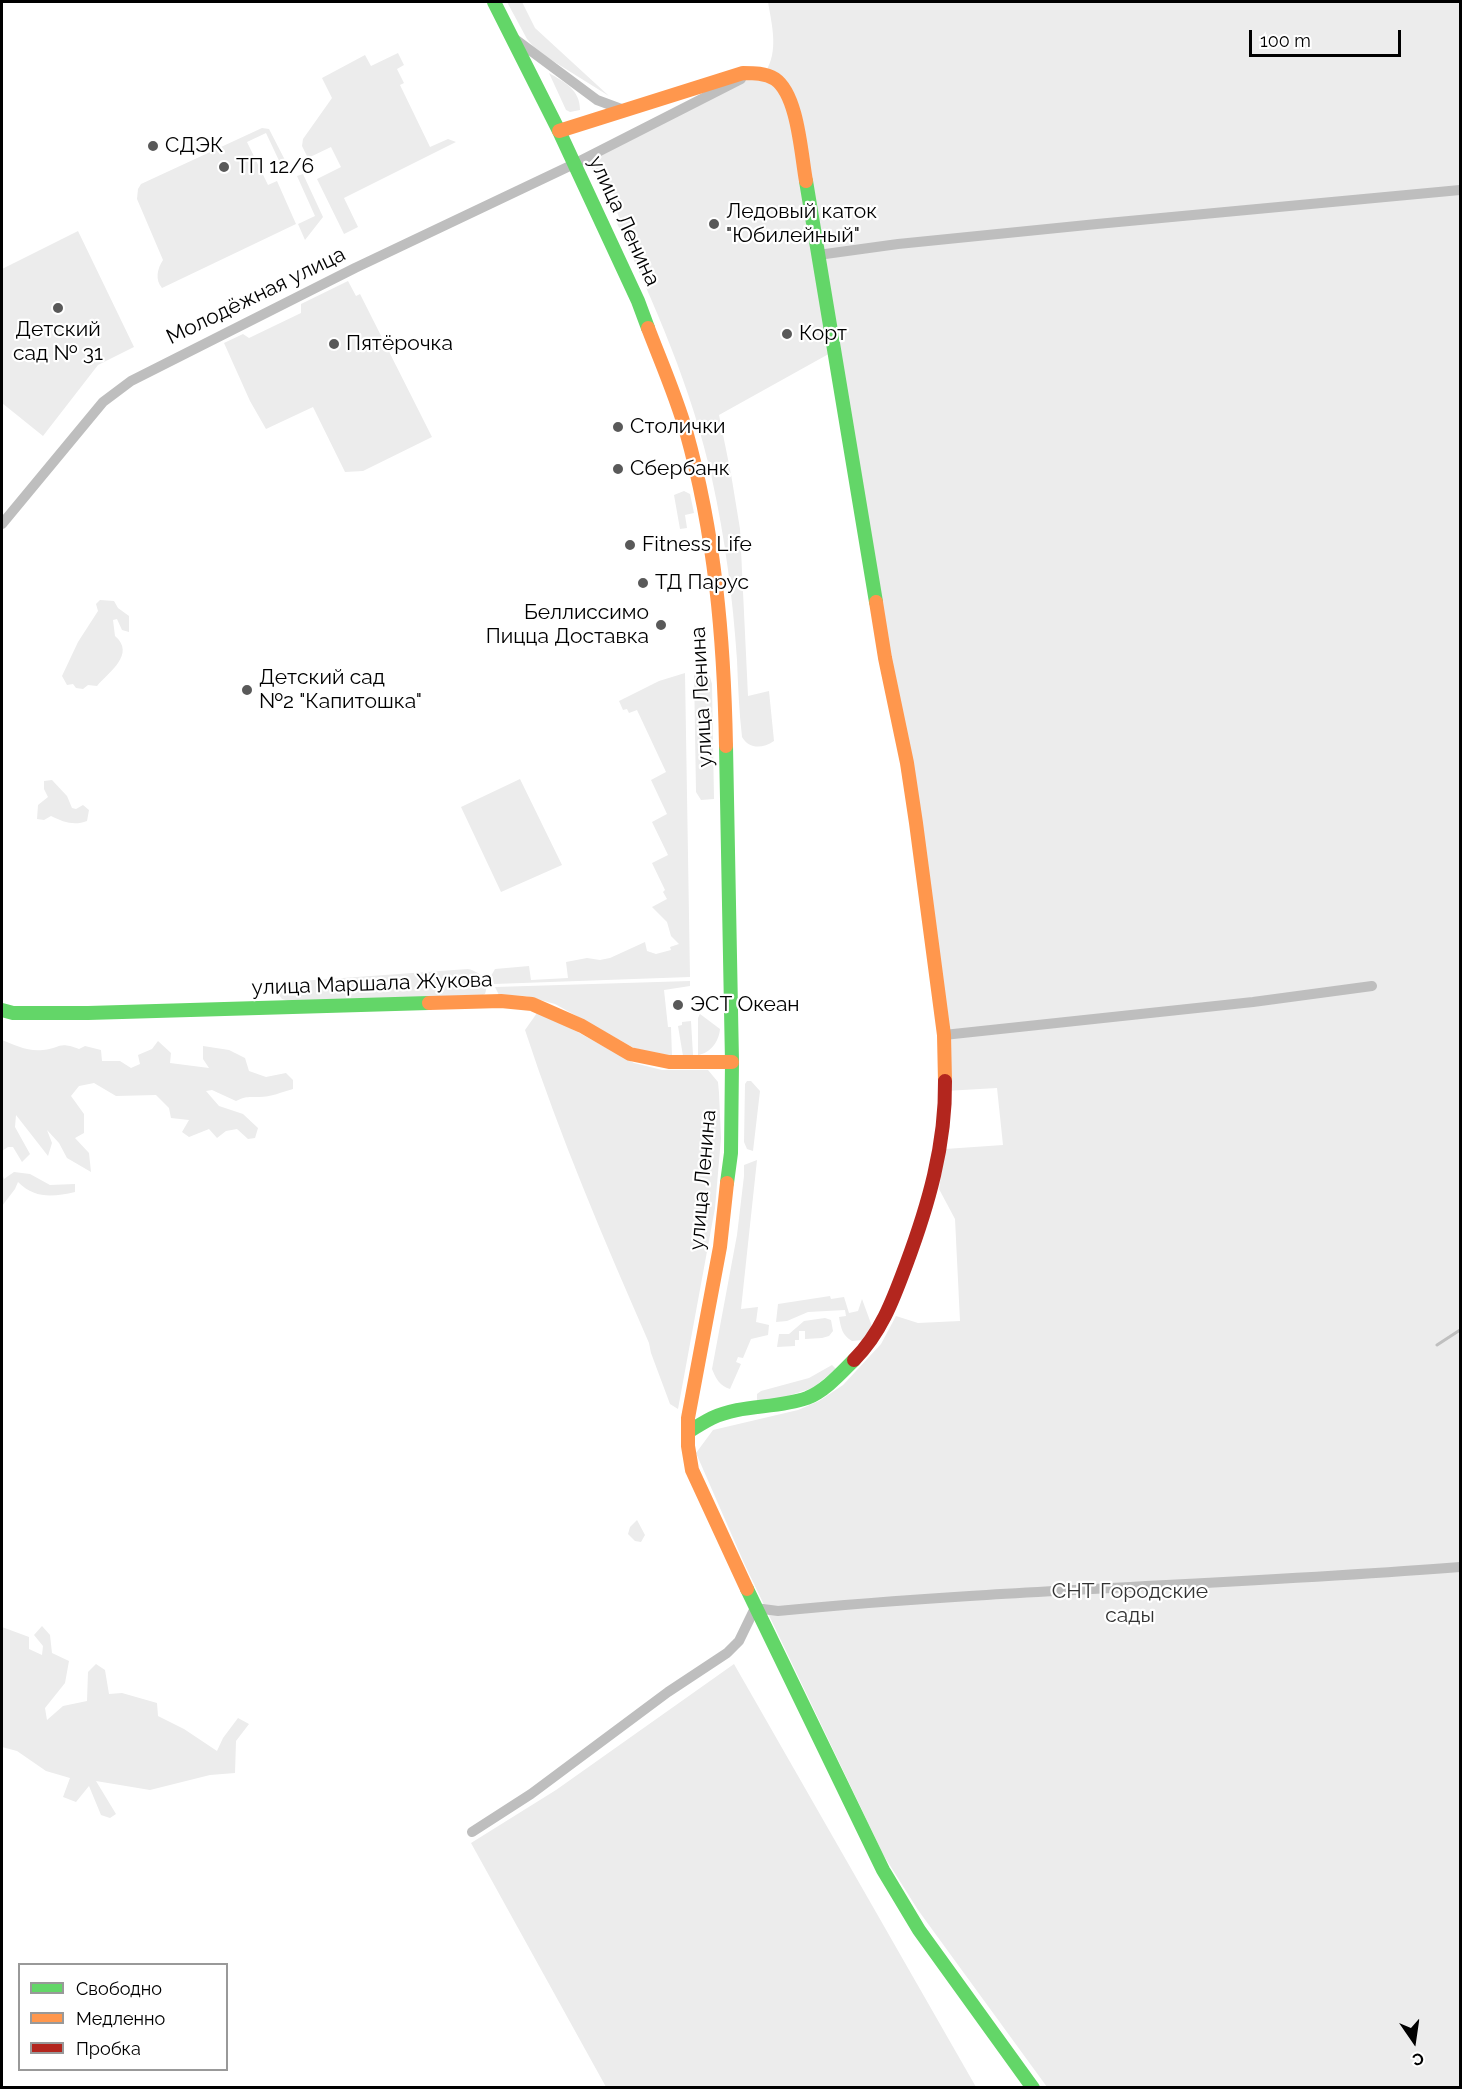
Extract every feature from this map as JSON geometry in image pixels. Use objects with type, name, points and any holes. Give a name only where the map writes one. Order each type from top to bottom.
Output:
[{"type":"main road","name":"улица Ленина","points":[[494,2],[559,131],[638,300],[685,428],[699,481],[713,557],[724,663],[732,1062],[729,1180],[720,1247],[688,1418],[689,1456],[696,1480],[755,1608],[883,1870],[919,1930],[1033,2088]]},
{"type":"main road","points":[[559,131],[743,73],[765,73],[784,86],[790,99],[797,129],[885,658],[907,763],[944,1035],[945,1091],[938,1161],[925,1215],[888,1313],[878,1331],[858,1356],[832,1382],[809,1396],[778,1406],[713,1417],[688,1432]]},
{"type":"main road","name":"улица Маршала Жукова","points":[[2,1010],[13,1013],[88,1013],[501,1001],[532,1004],[582,1026],[630,1054],[669,1062],[732,1062]]},
{"type":"street","points":[[512,38],[597,100],[625,110]]},
{"type":"street","name":"Молодёжная улица","points":[[2,524],[103,402],[120,388],[151,370],[355,268],[574,164],[755,72]]},
{"type":"street","points":[[818,255],[898,244],[1461,190]]},
{"type":"street","points":[[944,1035],[1372,987]]},
{"type":"street","points":[[472,1832],[531,1794],[668,1692],[727,1653],[739,1641],[755,1608],[778,1611],[1461,1567]]},
{"type":"green space","points":[[507,2],[522,2],[535,28],[609,96],[537,51],[527,39]]},
{"type":"green space","name":"СНТ Городские сады","points":[[768,2],[1460,2],[1460,2087],[1047,2087],[918,1910],[884,1856],[744,1563],[696,1453],[713,1430],[798,1410],[819,1401],[843,1385],[881,1344],[896,1316],[918,1323],[960,1321],[955,1219],[939,1189],[945,1149],[1003,1145],[997,1088],[945,1091],[944,1035],[834,351],[719,415],[740,529],[748,696],[769,691],[774,741],[765,745],[752,746],[742,737],[728,569],[717,501],[704,445],[671,346],[615,219],[619,217],[615,207],[618,205],[608,182],[601,184],[586,158],[755,72],[765,73],[773,47]]},
{"type":"green space","points":[[398,53],[404,65],[397,69],[404,83],[400,85],[430,147],[448,139],[456,142],[344,198],[358,227],[344,234],[317,179],[341,167],[331,147],[308,158],[302,146],[303,139],[332,98],[322,78],[365,55],[371,66]]},
{"type":"green space","points":[[549,73],[574,91],[580,110],[570,112],[566,110]]},
{"type":"green space","points":[[262,128],[269,129],[287,164],[282,167],[266,133],[247,142],[268,185],[277,181],[296,224],[162,288],[158,282],[158,274],[163,260],[137,199],[141,184]]},
{"type":"green space","points":[[303,174],[323,217],[305,240],[298,224],[315,216],[297,176]]},
{"type":"green space","name":"Детский сад № 31","points":[[78,231],[134,347],[98,365],[43,436],[2,403],[2,269]]},
{"type":"green space","points":[[348,281],[356,296],[360,294],[432,437],[363,471],[345,472],[313,407],[266,429],[250,401],[224,343],[243,334],[249,338],[301,313],[301,304]]},
{"type":"green space","points":[[684,491],[690,494],[694,513],[685,515],[687,528],[680,529],[674,495]]},
{"type":"green space","points":[[100,600],[114,601],[118,608],[129,616],[129,632],[122,630],[117,619],[113,620],[115,636],[123,649],[122,656],[114,669],[97,686],[88,685],[83,689],[76,688],[73,684],[67,685],[62,676],[78,642],[98,611],[96,604]]},
{"type":"green space","points":[[702,671],[710,677],[712,684],[714,799],[701,800],[696,792],[694,672]]},
{"type":"green space","points":[[685,673],[690,977],[494,984],[491,976],[495,969],[529,966],[531,980],[568,978],[566,962],[587,958],[600,960],[610,958],[645,942],[647,951],[656,954],[671,950],[670,947],[679,944],[671,936],[667,922],[652,907],[667,899],[652,863],[668,855],[652,822],[667,814],[651,780],[666,772],[637,710],[629,713],[627,709],[623,710],[619,701],[659,681]]},
{"type":"green space","points":[[520,779],[562,865],[501,892],[461,807]]},
{"type":"green space","points":[[52,780],[67,796],[72,808],[76,809],[83,805],[89,810],[87,821],[69,823],[51,816],[44,820],[37,819],[38,805],[48,797],[44,789],[44,781]]},
{"type":"green space","points":[[468,969],[483,977],[486,985],[485,994],[480,996],[289,1001],[282,999],[277,992],[282,983],[287,982]]},
{"type":"green space","points":[[690,981],[690,986],[664,990],[668,1027],[671,1027],[672,1057],[634,1048],[555,1004],[526,996],[499,995],[495,987]]},
{"type":"green space","points":[[537,1013],[563,1024],[634,1063],[662,1070],[708,1070],[718,1082],[721,1138],[715,1208],[678,1409],[670,1404],[649,1343],[583,1188],[553,1110],[525,1030]]},
{"type":"green space","points":[[700,1014],[720,1029],[714,1046],[698,1055],[698,1018]]},
{"type":"green space","points":[[691,1021],[693,1055],[683,1056],[678,1026],[682,1025],[682,1022]]},
{"type":"green space","points":[[2,1040],[32,1050],[63,1045],[79,1049],[85,1046],[101,1050],[102,1061],[120,1061],[131,1068],[140,1064],[138,1055],[152,1049],[158,1041],[171,1053],[170,1063],[209,1068],[203,1059],[203,1046],[229,1050],[245,1058],[249,1071],[266,1077],[286,1073],[293,1080],[293,1089],[236,1101],[212,1090],[206,1091],[219,1106],[243,1114],[258,1128],[255,1138],[248,1139],[237,1129],[226,1131],[217,1138],[209,1129],[189,1137],[182,1132],[189,1120],[171,1118],[169,1108],[156,1095],[116,1096],[94,1083],[79,1086],[71,1096],[84,1114],[84,1133],[75,1138],[89,1153],[91,1172],[67,1158],[59,1143],[47,1130],[52,1143],[48,1156],[16,1115],[15,1127],[30,1154],[22,1162],[13,1147],[2,1151]]},
{"type":"green space","points":[[751,1081],[760,1091],[753,1151],[747,1149],[744,1142],[745,1084]]},
{"type":"green space","points":[[757,1160],[741,1309],[758,1307],[756,1322],[769,1325],[768,1335],[751,1339],[743,1358],[738,1357],[736,1362],[741,1364],[730,1389],[719,1382],[712,1369],[737,1235],[744,1165]]},
{"type":"green space","points":[[14,1172],[30,1174],[50,1185],[75,1184],[75,1192],[59,1195],[38,1194],[24,1188],[18,1182],[2,1206],[2,1173],[4,1179]]},
{"type":"green space","points":[[830,1296],[831,1299],[844,1297],[849,1313],[858,1311],[862,1299],[873,1329],[863,1340],[852,1341],[844,1334],[839,1317],[846,1316],[845,1310],[808,1312],[787,1321],[776,1322],[778,1304]]},
{"type":"green space","points":[[825,1318],[831,1320],[833,1331],[829,1336],[805,1339],[805,1331],[799,1331],[799,1340],[795,1340],[795,1346],[777,1347],[779,1334],[789,1334],[804,1321]]},
{"type":"green space","points":[[832,1365],[836,1369],[813,1388],[762,1404],[757,1401],[757,1394],[761,1391],[809,1378]]},
{"type":"green space","points":[[637,1520],[645,1535],[641,1542],[635,1541],[628,1534],[630,1527]]},
{"type":"green space","points":[[42,1626],[50,1635],[52,1653],[69,1661],[65,1683],[45,1708],[47,1720],[63,1706],[87,1701],[88,1672],[96,1664],[105,1670],[109,1694],[122,1693],[157,1703],[158,1716],[184,1729],[217,1751],[223,1738],[238,1718],[249,1724],[236,1741],[235,1773],[210,1775],[150,1790],[96,1781],[116,1814],[110,1818],[101,1815],[89,1786],[76,1802],[63,1797],[70,1778],[46,1771],[17,1751],[2,1747],[2,1627],[29,1637],[29,1649],[42,1655],[43,1646],[34,1635]]},
{"type":"green space","points":[[734,1664],[976,2087],[606,2087],[471,1843],[556,1790]]},
{"type":"waterway","points":[[1437,1345],[1460,1330]]},
{"type":"traffic: fast","points":[[494,2],[559,131],[638,301],[648,328]]},
{"type":"traffic: fast","points":[[806,181],[876,602]]},
{"type":"traffic: fast","points":[[726,746],[732,1062],[731,1153],[727,1183]]},
{"type":"traffic: fast","points":[[2,1010],[13,1013],[88,1013],[429,1003]]},
{"type":"traffic: fast","points":[[688,1432],[723,1414],[747,1408],[783,1404],[814,1395],[826,1387],[854,1360]]},
{"type":"traffic: fast","points":[[747,1589],[883,1870],[919,1930],[1033,2088]]},
{"type":"traffic: slow","points":[[559,131],[743,73],[763,74],[775,79],[789,98],[794,111],[806,181]]},
{"type":"traffic: slow","points":[[648,328],[682,418],[704,509],[720,626],[726,746]]},
{"type":"traffic: slow","points":[[876,602],[907,763],[916,823],[944,1035],[945,1081]]},
{"type":"traffic: slow","points":[[429,1003],[501,1001],[532,1004],[582,1026],[630,1054],[669,1062],[732,1062]]},
{"type":"traffic: slow","points":[[727,1183],[720,1247],[688,1418],[688,1446],[692,1470],[747,1589]]},
{"type":"traffic: jam","points":[[854,1360],[872,1339],[891,1303],[922,1220],[939,1152],[945,1105],[945,1081]]},
{"type":"place","name":"СДЭК","points":[[153,146]]},
{"type":"place","name":"ТП 12/6","points":[[224,167]]},
{"type":"place","name":"Ледовый каток \"Юбилейный\"","points":[[714,224]]},
{"type":"place","name":"Детский сад № 31","points":[[58,308]]},
{"type":"place","name":"Корт","points":[[787,334]]},
{"type":"place","name":"Пятёрочка","points":[[334,344]]},
{"type":"place","name":"Столички","points":[[618,427]]},
{"type":"place","name":"Сбербанк","points":[[618,469]]},
{"type":"place","name":"Fitness Life","points":[[630,545]]},
{"type":"place","name":"ТД Парус","points":[[643,583]]},
{"type":"place","name":"Беллиссимо Пицца Доставка","points":[[661,625]]},
{"type":"place","name":"Детский сад №2 \"Капитошка\"","points":[[247,690]]},
{"type":"place","name":"ЭСТ Океан","points":[[678,1005]]}]
